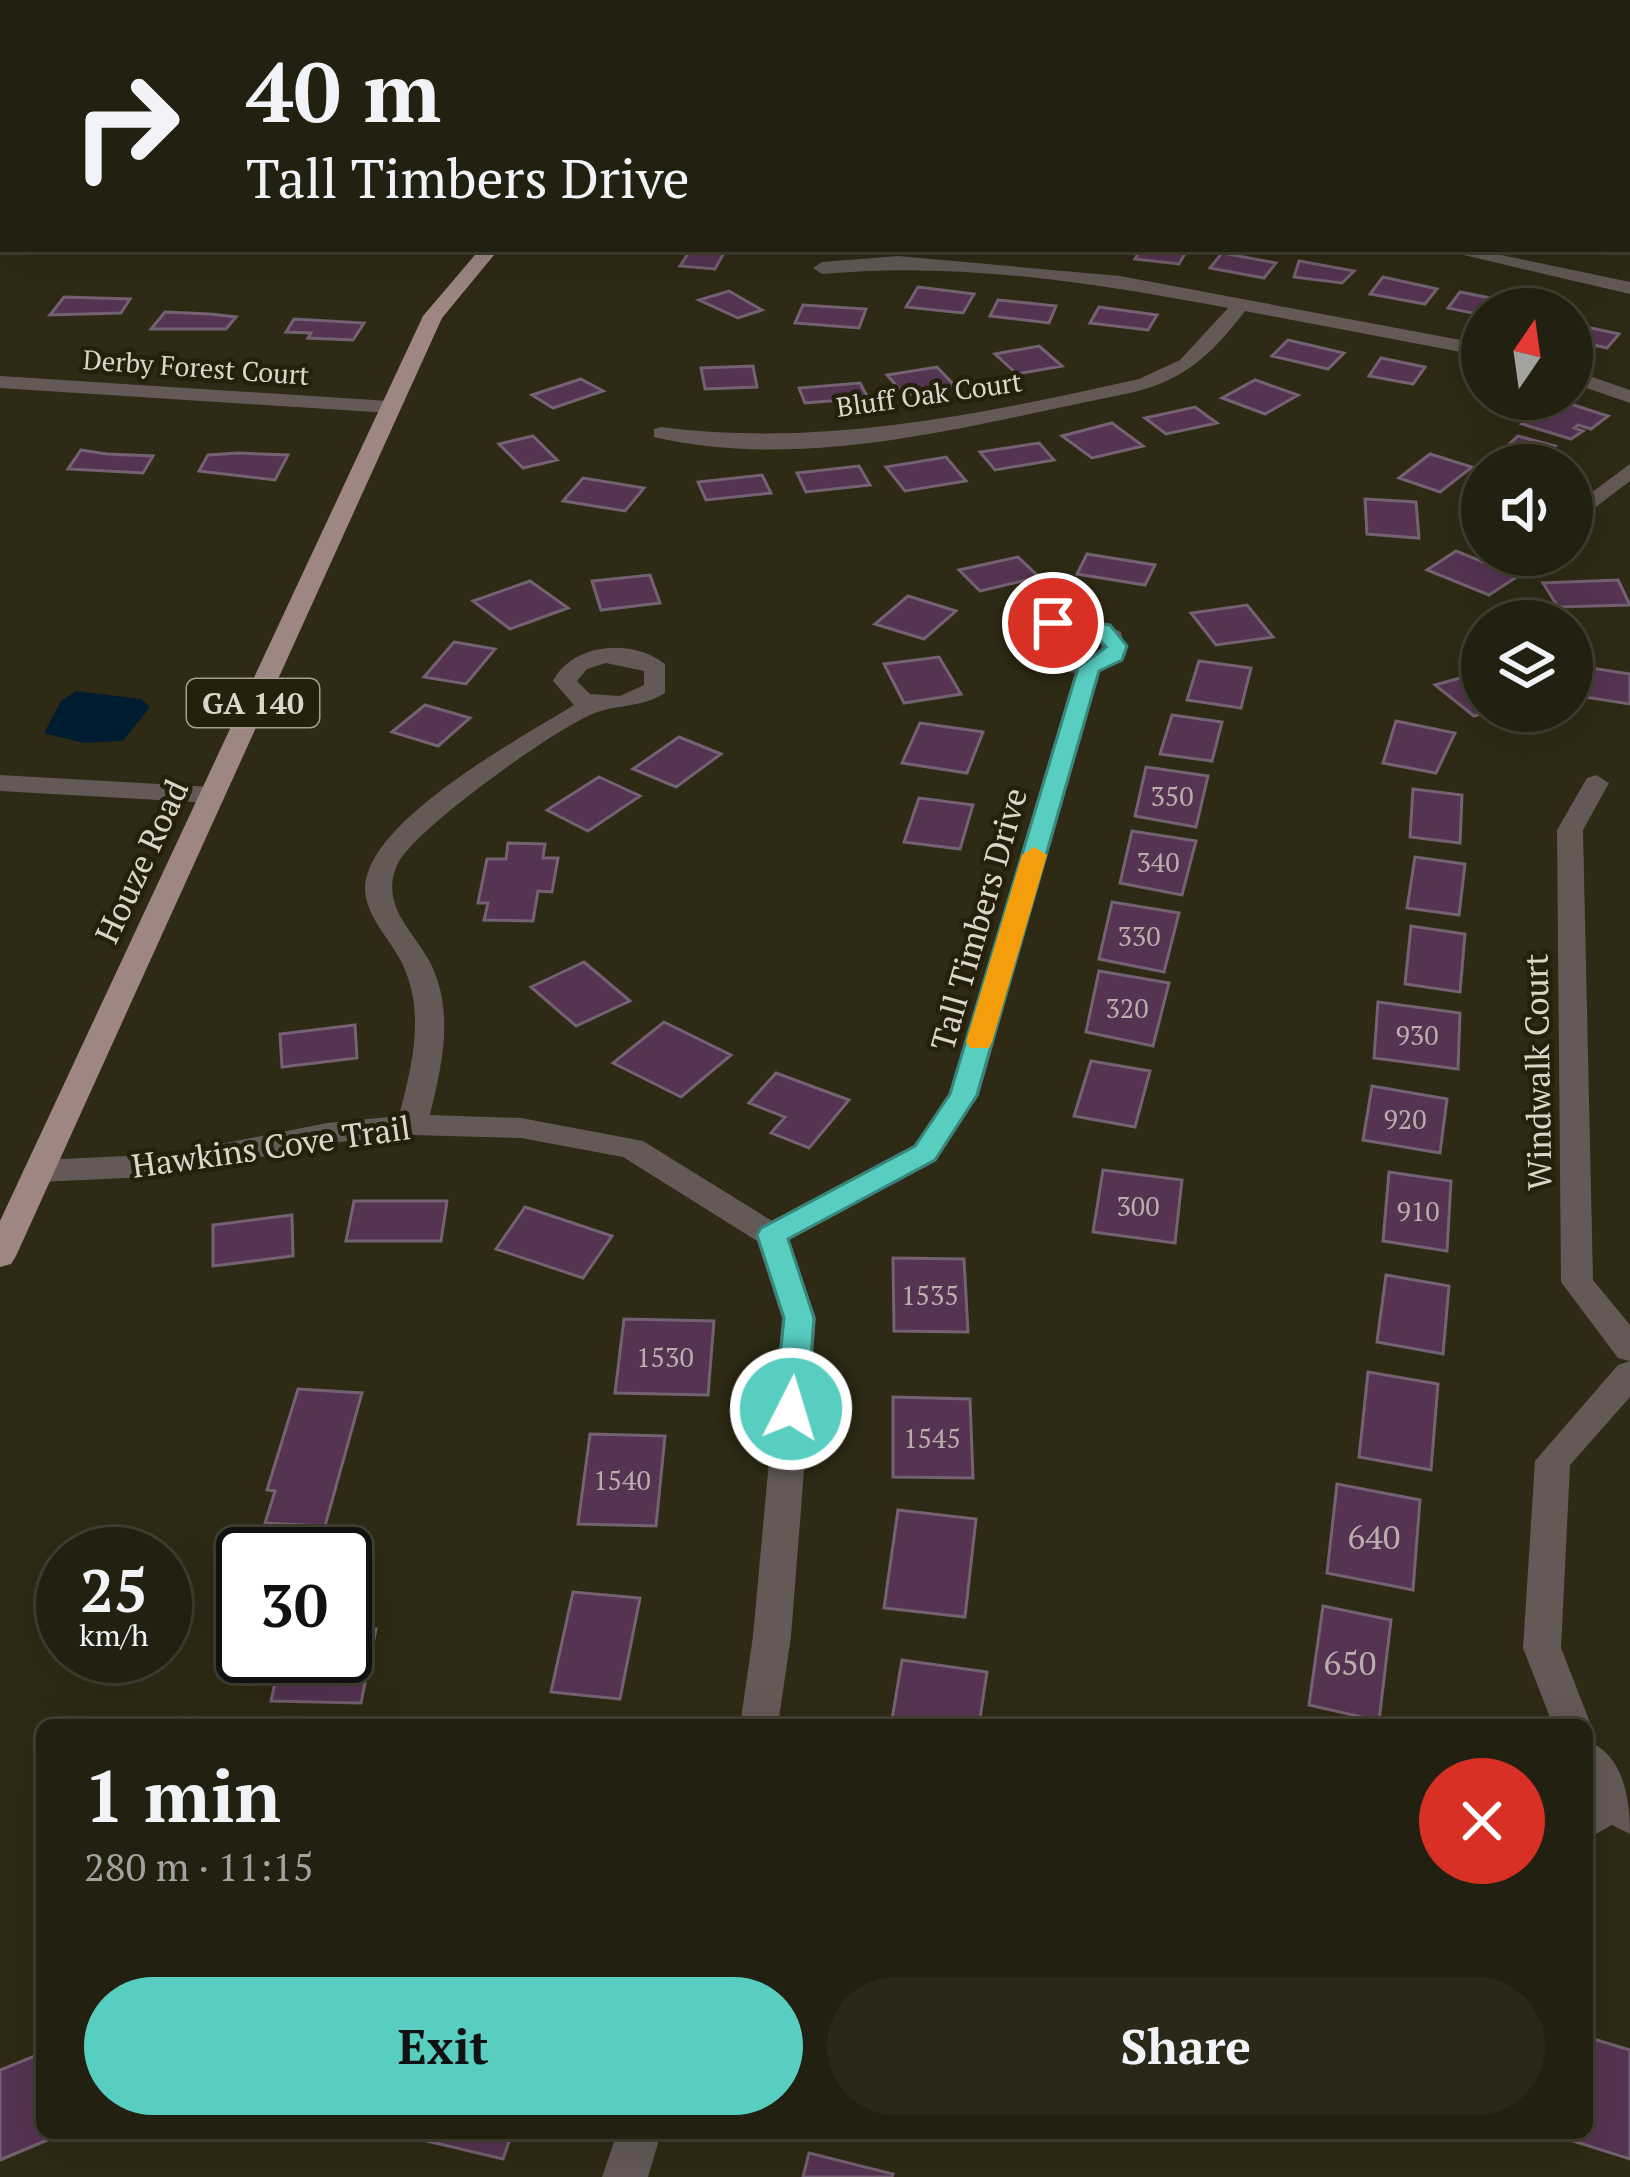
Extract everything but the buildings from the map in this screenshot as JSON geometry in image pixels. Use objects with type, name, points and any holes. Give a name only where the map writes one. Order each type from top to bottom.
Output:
[{"type":"main road","name":"Houze Road","points":[[0,1256],[389,406],[433,316],[487,252]]},
{"type":"street","points":[[1462,252],[1630,288]]},
{"type":"street","points":[[822,268],[898,261],[1120,282],[1461,346]]},
{"type":"street","name":"Bluff Oak Court","points":[[661,434],[717,444],[820,437],[980,419],[1162,378],[1196,359],[1243,302]]},
{"type":"street","name":"Derby Forest Court","points":[[0,382],[389,406]]},
{"type":"street","points":[[1593,384],[1630,397]]},
{"type":"street","points":[[1593,501],[1630,470]]},
{"type":"street","name":"Tall Timbers Drive","points":[[772,1235],[925,1153],[964,1095],[1089,668]]},
{"type":"street","points":[[412,1125],[435,1033],[420,970],[380,906],[377,880],[386,854],[435,807],[594,703]]},
{"type":"street","points":[[0,783],[211,795]]},
{"type":"street","name":"Windwalk Court","points":[[1596,783],[1570,830],[1577,1282],[1630,1349]]},
{"type":"street","name":"Hawkins Cove Trail","points":[[39,1171],[170,1165],[327,1133],[412,1125],[521,1128],[632,1148],[772,1235]]},
{"type":"street","points":[[761,1719],[799,1318],[772,1235]]},
{"type":"street","points":[[1570,1719],[1542,1648],[1553,1461],[1630,1374]]},
{"type":"street","points":[[1593,1772],[1610,1812]]},
{"type":"street","points":[[625,2177],[637,2139]]},
{"type":"water","points":[[76,691],[141,699],[150,707],[123,741],[84,743],[44,733],[61,701]]},
{"type":"slow traffic","points":[[979,1042],[1034,855]]},
{"type":"route","points":[[791,1409],[799,1318],[772,1235],[864,1190],[925,1153],[964,1095],[1089,668],[1104,663],[1117,646],[1102,629],[1053,623]]}]
